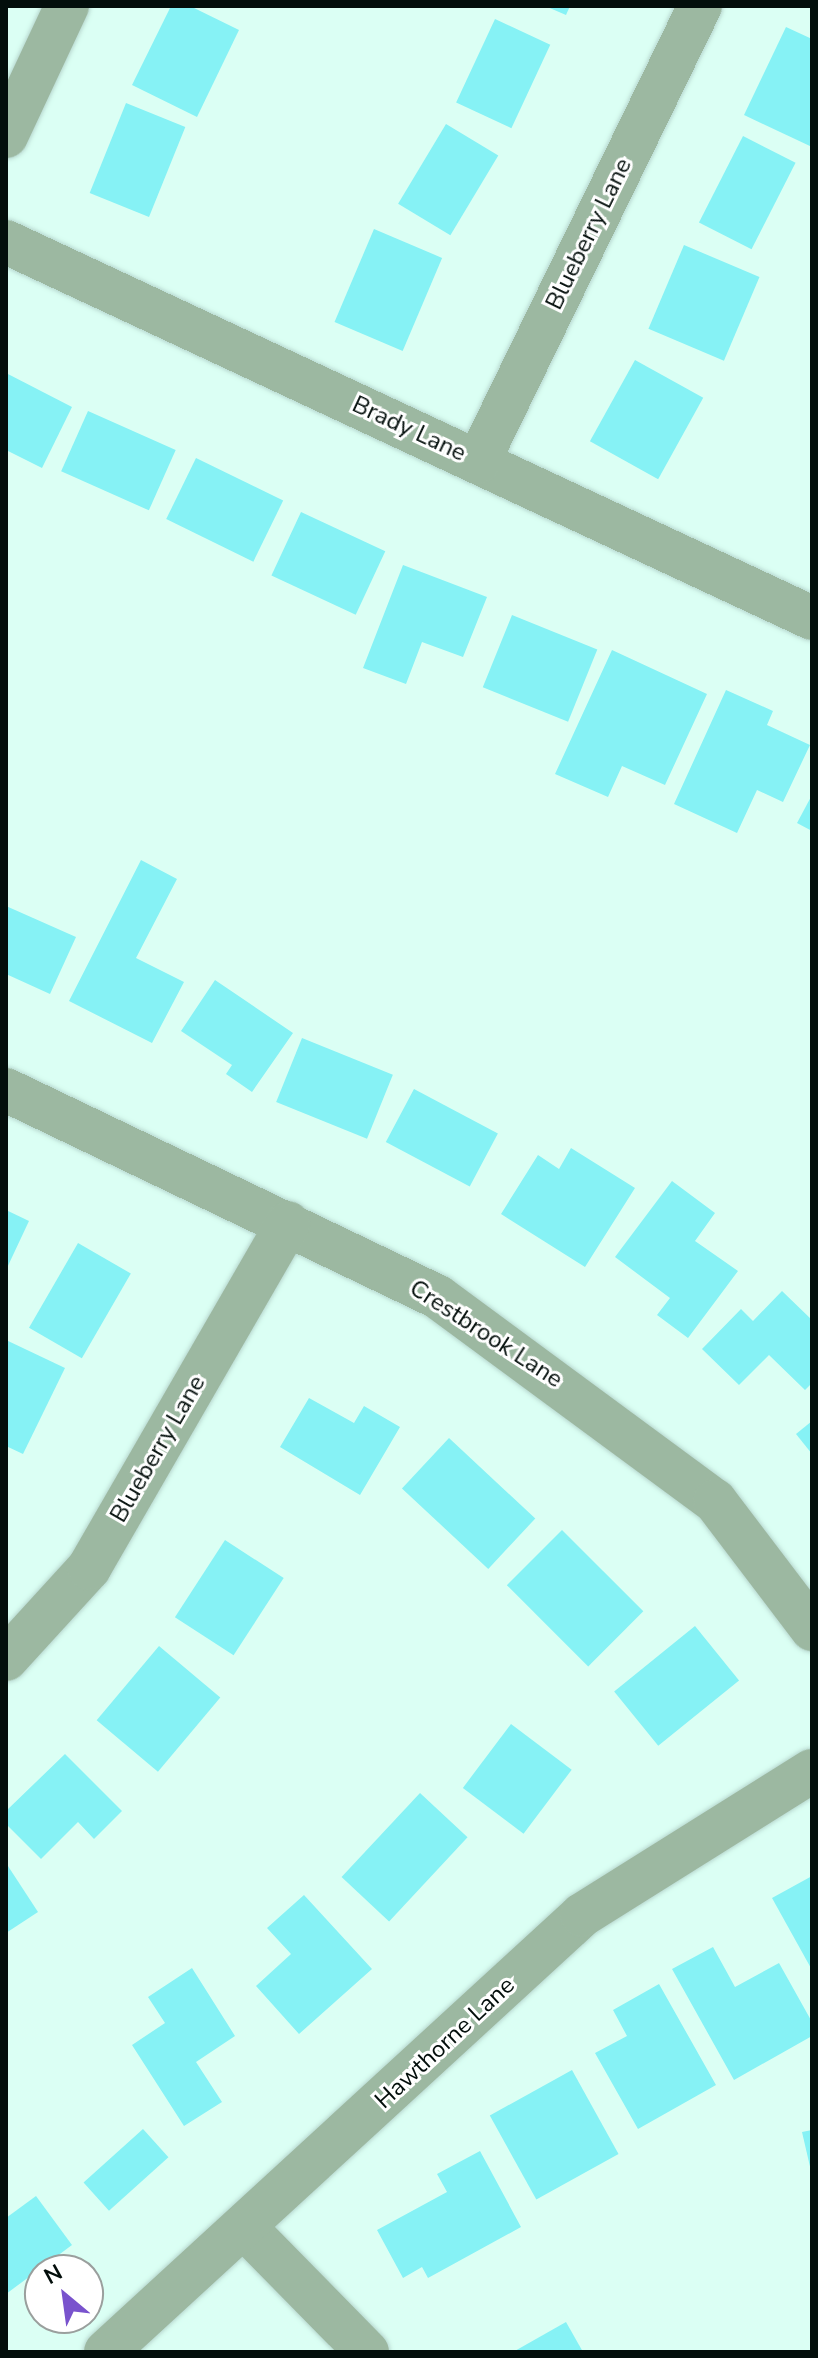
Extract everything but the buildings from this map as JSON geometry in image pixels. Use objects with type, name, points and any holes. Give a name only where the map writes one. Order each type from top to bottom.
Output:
[{"type":"street","points":[[6,136],[67,6]]},
{"type":"street","name":"Blueberry Lane","points":[[478,462],[700,6]]},
{"type":"street","name":"Brady Lane","points":[[6,242],[812,618]]},
{"type":"street","name":"Crestbrook Lane","points":[[6,1090],[438,1297],[614,1423],[715,1501],[812,1629]]},
{"type":"street","name":"Blueberry Lane","points":[[6,1659],[89,1568],[288,1223]]},
{"type":"street","name":"Hawthorne Lane","points":[[106,2352],[245,2228],[582,1915],[812,1771]]},
{"type":"street","points":[[245,2228],[367,2352]]}]
